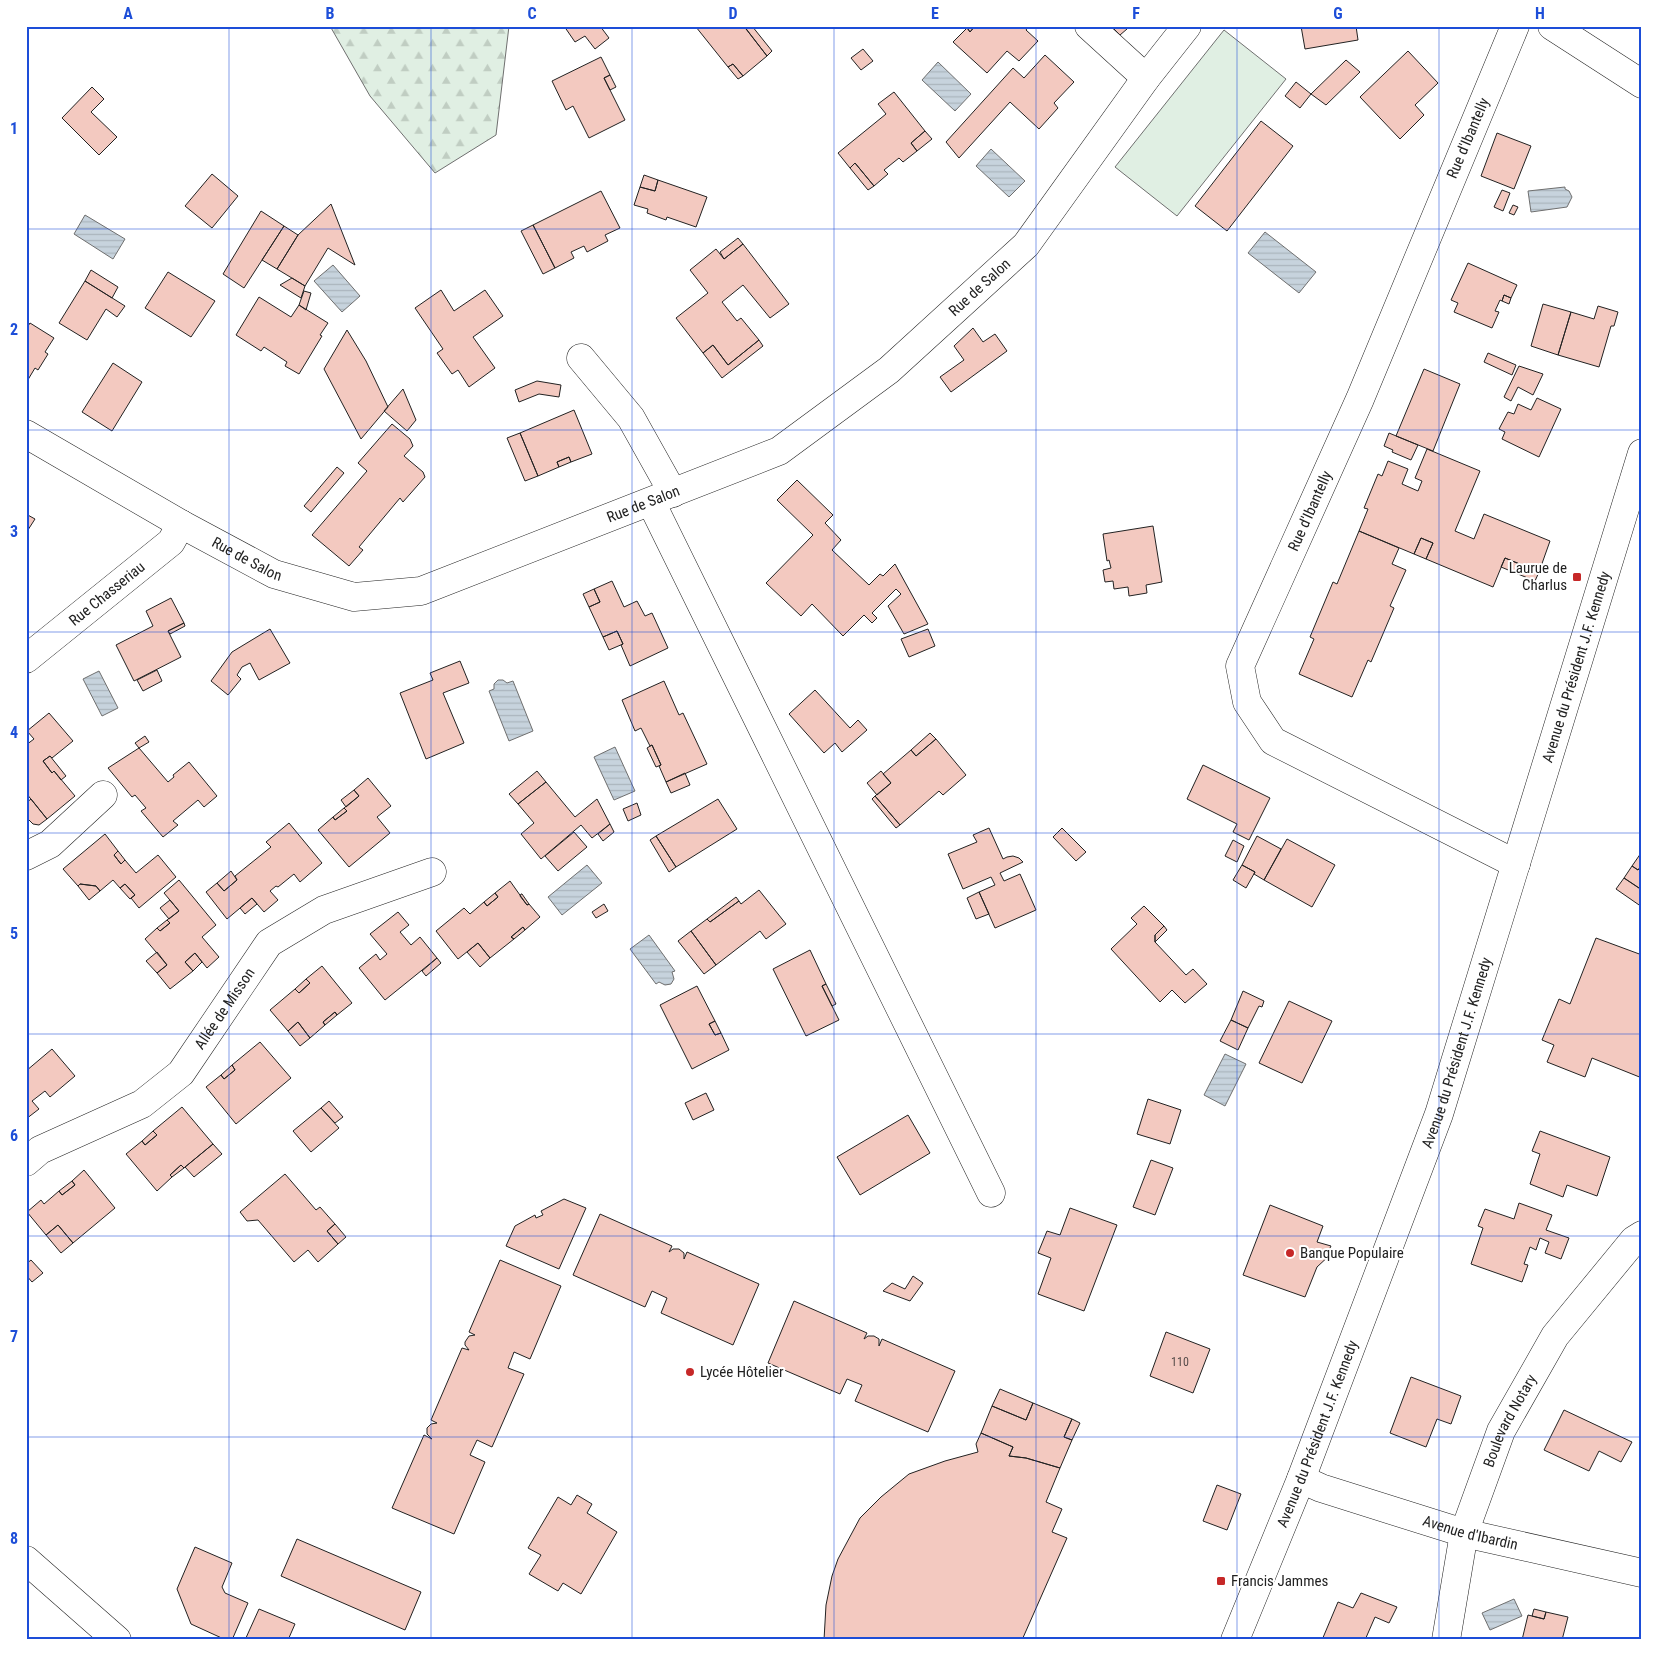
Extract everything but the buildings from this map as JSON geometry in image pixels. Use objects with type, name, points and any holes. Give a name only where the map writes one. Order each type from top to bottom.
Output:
[{"type":"street","points":[[1089,26],[1146,78]]},
{"type":"street","name":"Rue de Salon","points":[[26,434],[181,524],[274,574],[354,596],[421,590],[780,451],[889,370],[1026,246],[1146,78],[1187,26]]},
{"type":"street","name":"Rue d'Ibantelly","points":[[1515,26],[1360,399],[1240,666],[1247,702],[1273,741],[1516,864]]},
{"type":"street","points":[[1552,26],[1642,84]]},
{"type":"street","points":[[581,358],[631,418],[662,497],[991,1194]]},
{"type":"street","name":"Avenue du Président J.F. Kennedy","points":[[1235,1640],[1301,1479],[1439,1114],[1642,453]]},
{"type":"street","name":"Rue Chasseriau","points":[[26,659],[171,542],[181,524]]},
{"type":"street","points":[[26,856],[50,844],[103,795]]},
{"type":"street","name":"Allée de Misson","points":[[26,1162],[40,1150],[142,1104],[181,1074],[269,943],[324,910],[432,872]]},
{"type":"street","name":"Boulevard Notary","points":[[1446,1640],[1464,1533],[1501,1431],[1556,1336],[1634,1240],[1642,1235]]},
{"type":"street","name":"Avenue d'Ibardin","points":[[1301,1479],[1321,1488],[1464,1533],[1642,1573]]},
{"type":"street","points":[[29,1569],[117,1640]]},
{"type":"green space","points":[[330,26],[509,26],[496,135],[435,173],[370,96]]},
{"type":"green space","points":[[1224,30],[1286,79],[1177,216],[1115,167]]},
{"type":"shaded area","points":[[938,62],[971,94],[955,111],[922,80]]},
{"type":"shaded area","points":[[991,149],[1025,181],[1009,197],[976,166]]},
{"type":"shaded area","points":[[1565,187],[1572,197],[1567,207],[1531,212],[1528,191]]},
{"type":"shaded area","points":[[85,215],[125,239],[113,259],[74,234]]},
{"type":"shaded area","points":[[1265,232],[1316,272],[1299,293],[1248,253]]},
{"type":"shaded area","points":[[333,265],[360,296],[342,312],[314,281]]},
{"type":"shaded area","points":[[99,671],[118,708],[102,716],[83,679]]},
{"type":"shaded area","points":[[498,680],[503,680],[507,683],[513,681],[533,731],[509,741],[489,691],[494,689],[494,684]]},
{"type":"shaded area","points":[[615,747],[635,791],[614,800],[594,757]]},
{"type":"shaded area","points":[[587,865],[602,883],[562,915],[548,897]]},
{"type":"shaded area","points":[[649,935],[675,971],[672,972],[674,979],[671,984],[665,985],[659,982],[656,984],[630,949]]},
{"type":"shaded area","points":[[1225,1054],[1246,1064],[1225,1106],[1204,1095]]},
{"type":"shaded area","points":[[1514,1599],[1522,1616],[1490,1630],[1482,1613]]},
{"type":"place","name":"Laurue de Charlus","points":[[1577,577]]},
{"type":"place","name":"Banque Populaire","points":[[1290,1253]]},
{"type":"place","name":"Lycée Hôtelier","points":[[690,1372]]},
{"type":"place","name":"Francis Jammes","points":[[1221,1581]]}]
